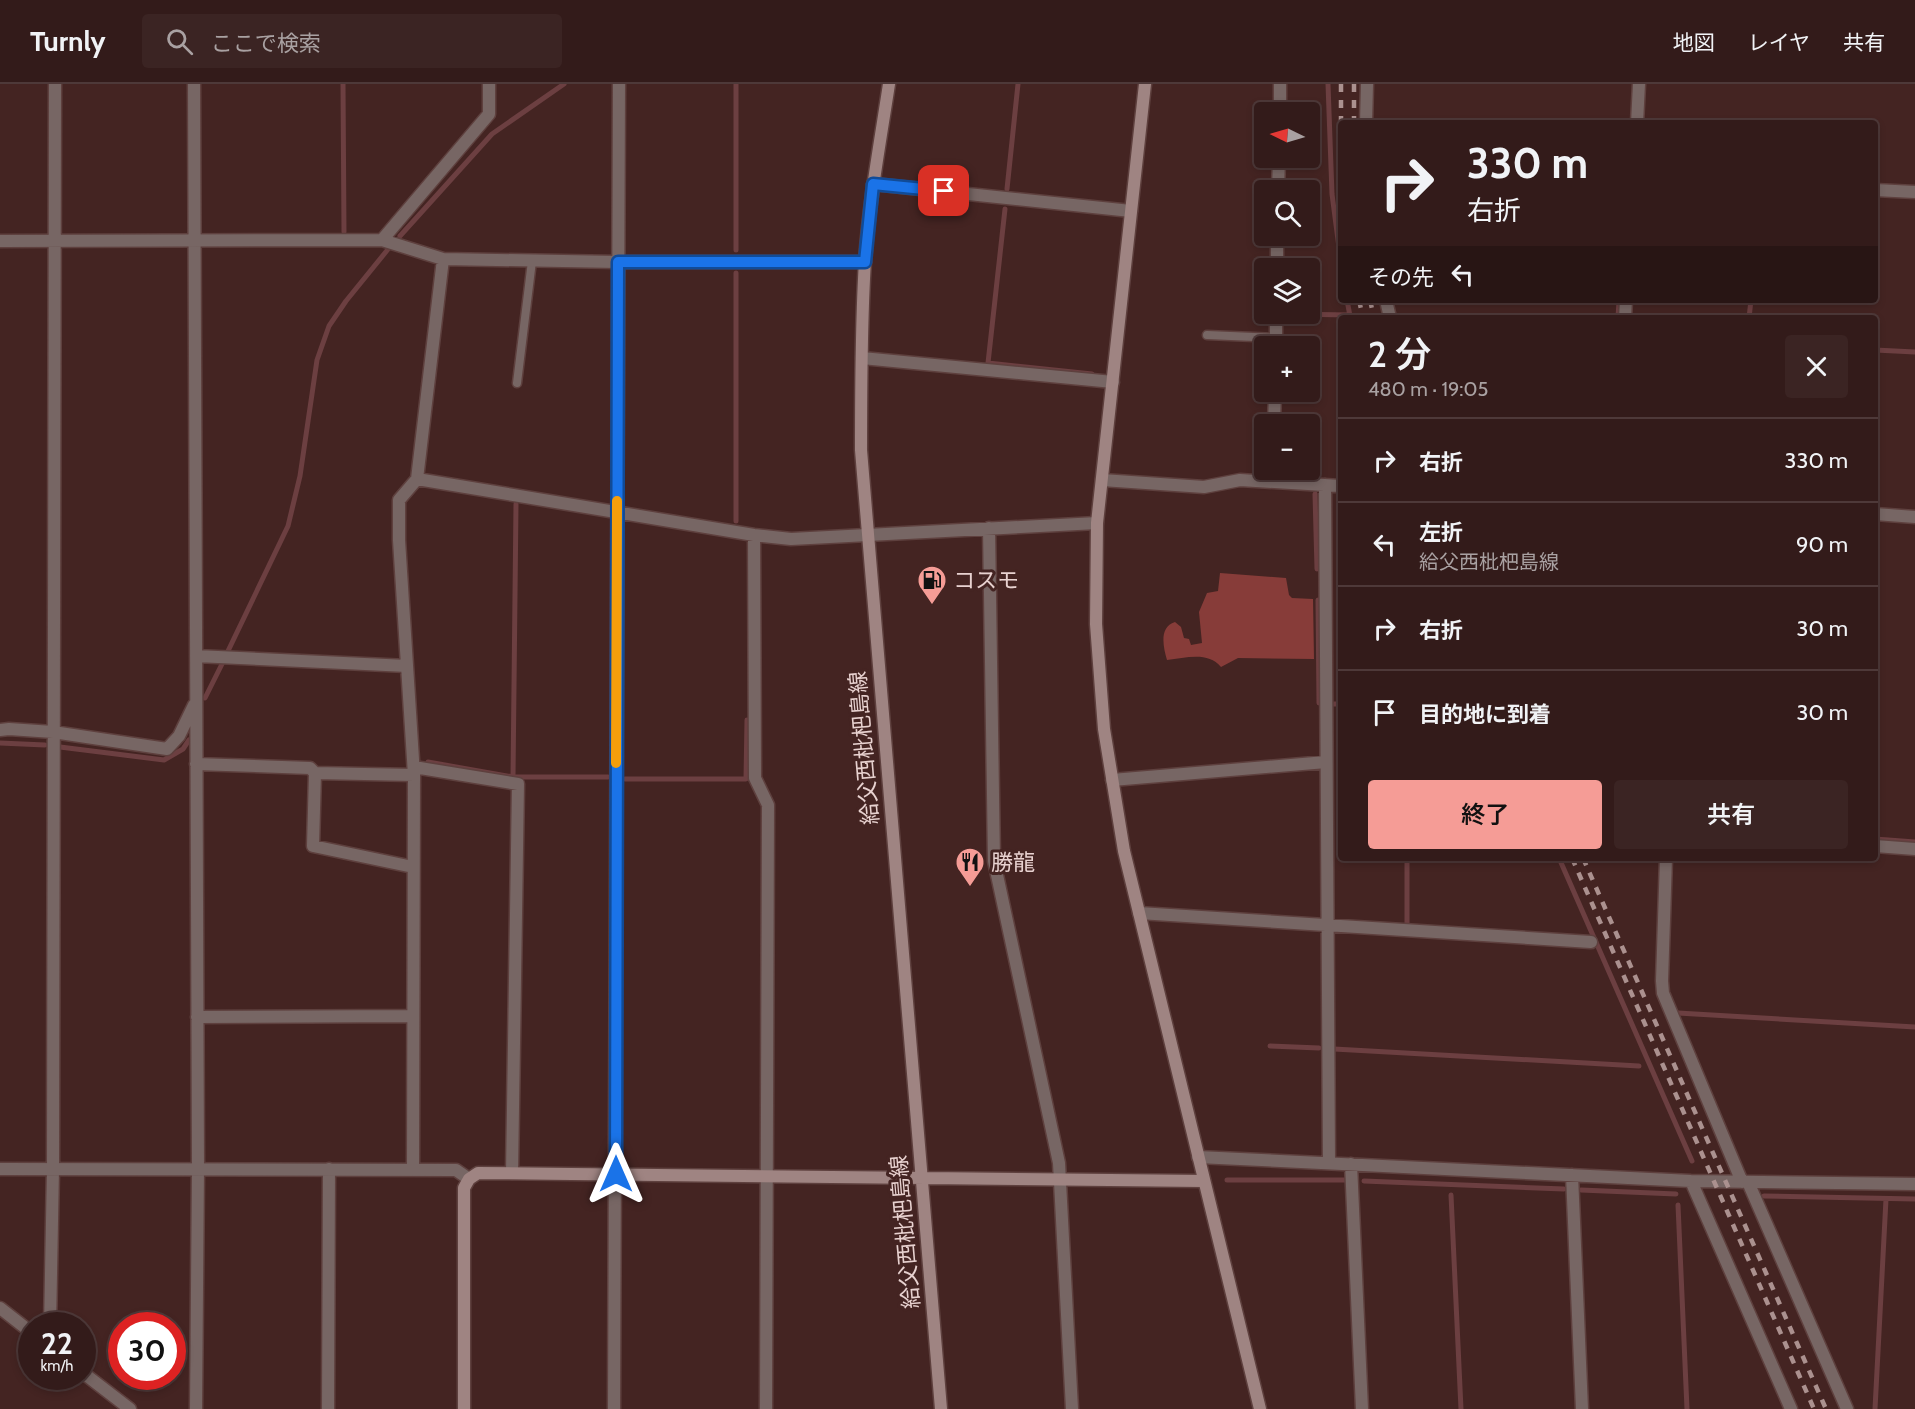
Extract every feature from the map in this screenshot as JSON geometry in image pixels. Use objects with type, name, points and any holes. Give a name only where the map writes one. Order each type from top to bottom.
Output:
[{"type":"street","points":[[50,1312],[53,1169],[55,84]]},
{"type":"street","points":[[194,84],[198,1168],[196,1409]]},
{"type":"street","points":[[382,240],[489,114],[489,84]]},
{"type":"street","points":[[614,1409],[619,84]]},
{"type":"street","name":"給父西枇杷島線","points":[[889,84],[873,184],[865,262],[861,450],[941,1409]]},
{"type":"street","points":[[1145,84],[1097,523],[1096,624],[1104,729],[1124,851],[1260,1409]]},
{"type":"street","points":[[1280,84],[1280,102]]},
{"type":"street","points":[[1366,120],[1367,84]]},
{"type":"street","points":[[1637,120],[1639,84]]},
{"type":"street","points":[[873,184],[1131,211]]},
{"type":"street","points":[[1878,190],[1915,192]]},
{"type":"street","points":[[0,241],[382,240],[443,259],[865,262]]},
{"type":"street","points":[[413,1170],[414,771],[399,540],[399,500],[417,478],[443,259]]},
{"type":"street","points":[[862,358],[1113,382]]},
{"type":"street","points":[[417,478],[754,535],[791,539],[1097,523]]},
{"type":"street","points":[[1102,480],[1204,487],[1254,478]]},
{"type":"street","points":[[1300,480],[1338,486]]},
{"type":"street","points":[[1325,485],[1329,1163]]},
{"type":"street","points":[[1878,514],[1915,517]]},
{"type":"street","points":[[989,528],[994,861],[1059,1163],[1072,1409]]},
{"type":"street","points":[[754,535],[755,778],[768,805],[766,1409]]},
{"type":"street","points":[[196,656],[407,666]]},
{"type":"street","points":[[0,730],[53,732],[167,749],[179,736],[196,700]]},
{"type":"street","points":[[1112,780],[1326,762]]},
{"type":"street","points":[[196,764],[310,768],[315,773],[414,771],[518,784],[512,1173]]},
{"type":"street","points":[[315,773],[313,846],[413,867]]},
{"type":"street","points":[[1878,846],[1915,849]]},
{"type":"street","points":[[1666,861],[1663,993],[1847,1409]]},
{"type":"street","points":[[1139,913],[1591,942]]},
{"type":"street","points":[[197,1017],[413,1016]]},
{"type":"street","points":[[1198,1157],[1691,1181],[1915,1184]]},
{"type":"street","points":[[1351,1164],[1362,1409]]},
{"type":"street","points":[[0,1169],[456,1170],[469,1179]]},
{"type":"street","points":[[328,1409],[329,1169]]},
{"type":"street","points":[[464,1409],[464,1188],[469,1179],[477,1173],[1203,1181]]},
{"type":"street","points":[[1572,1175],[1582,1409]]},
{"type":"street","points":[[1691,1181],[1791,1409]]},
{"type":"street","points":[[0,1308],[18,1322]]},
{"type":"street","points":[[96,1383],[130,1409]]},
{"type":"lane","points":[[517,383],[532,261]]},
{"type":"lane","points":[[1207,335],[1254,340]]},
{"type":"shaded area","points":[[1220,573],[1286,578],[1289,595],[1292,598],[1313,599],[1314,659],[1238,658],[1221,667],[1216,662],[1203,657],[1167,660],[1164,633],[1170,624],[1175,622],[1181,627],[1184,638],[1189,639],[1191,645],[1202,643],[1199,612],[1207,593],[1218,591]]},
{"type":"waterway","points":[[343,84],[344,232]]},
{"type":"waterway","points":[[400,236],[492,134],[564,84]]},
{"type":"waterway","points":[[736,84],[736,250]]},
{"type":"waterway","points":[[1007,189],[1018,84]]},
{"type":"waterway","points":[[1328,84],[1332,194],[1338,240]]},
{"type":"waterway","points":[[1005,209],[988,363],[1092,374]]},
{"type":"waterway","points":[[228,651],[288,526],[300,476],[317,360],[329,326],[389,248]]},
{"type":"waterway","points":[[736,273],[736,521]]},
{"type":"waterway","points":[[1348,303],[1350,315]]},
{"type":"waterway","points":[[1618,315],[1619,303]]},
{"type":"waterway","points":[[1749,315],[1751,303]]},
{"type":"waterway","points":[[1320,315],[1350,315]]},
{"type":"waterway","points":[[1878,350],[1915,352]]},
{"type":"waterway","points":[[1315,494],[1317,569]]},
{"type":"waterway","points":[[513,777],[516,504]]},
{"type":"waterway","points":[[1318,600],[1319,703]]},
{"type":"waterway","points":[[205,698],[223,662]]},
{"type":"waterway","points":[[625,779],[746,779],[747,720]]},
{"type":"waterway","points":[[60,747],[164,760],[183,749],[189,740]]},
{"type":"waterway","points":[[0,743],[45,745]]},
{"type":"waterway","points":[[428,762],[513,777],[608,777]]},
{"type":"waterway","points":[[1878,839],[1915,842]]},
{"type":"waterway","points":[[1407,861],[1407,923]]},
{"type":"waterway","points":[[1560,861],[1692,1161]]},
{"type":"waterway","points":[[1678,1013],[1915,1027]]},
{"type":"waterway","points":[[1270,1046],[1319,1048]]},
{"type":"waterway","points":[[1334,1049],[1639,1066]]},
{"type":"waterway","points":[[1227,1180],[1345,1180]]},
{"type":"waterway","points":[[1364,1181],[1564,1189]]},
{"type":"waterway","points":[[1581,1190],[1676,1194]]},
{"type":"waterway","points":[[1451,1195],[1461,1409]]},
{"type":"waterway","points":[[1764,1196],[1915,1199]]},
{"type":"waterway","points":[[1875,1409],[1886,1199]]},
{"type":"waterway","points":[[1678,1205],[1687,1409]]},
{"type":"railway","points":[[1341,84],[1341,120]]},
{"type":"railway","points":[[1354,84],[1354,120]]},
{"type":"railway","points":[[1360,303],[1362,315]]},
{"type":"railway","points":[[1371,303],[1373,315]]},
{"type":"railway","points":[[1573,861],[1814,1409]]},
{"type":"railway","points":[[1584,861],[1826,1409]]},
{"type":"slow traffic","points":[[616,763],[617,501]]},
{"type":"place","name":"コスモ","points":[[932,606]]},
{"type":"place","name":"勝龍","points":[[970,888]]},
{"type":"route","points":[[616,1174],[618,262],[865,262],[873,184],[944,191]]}]
